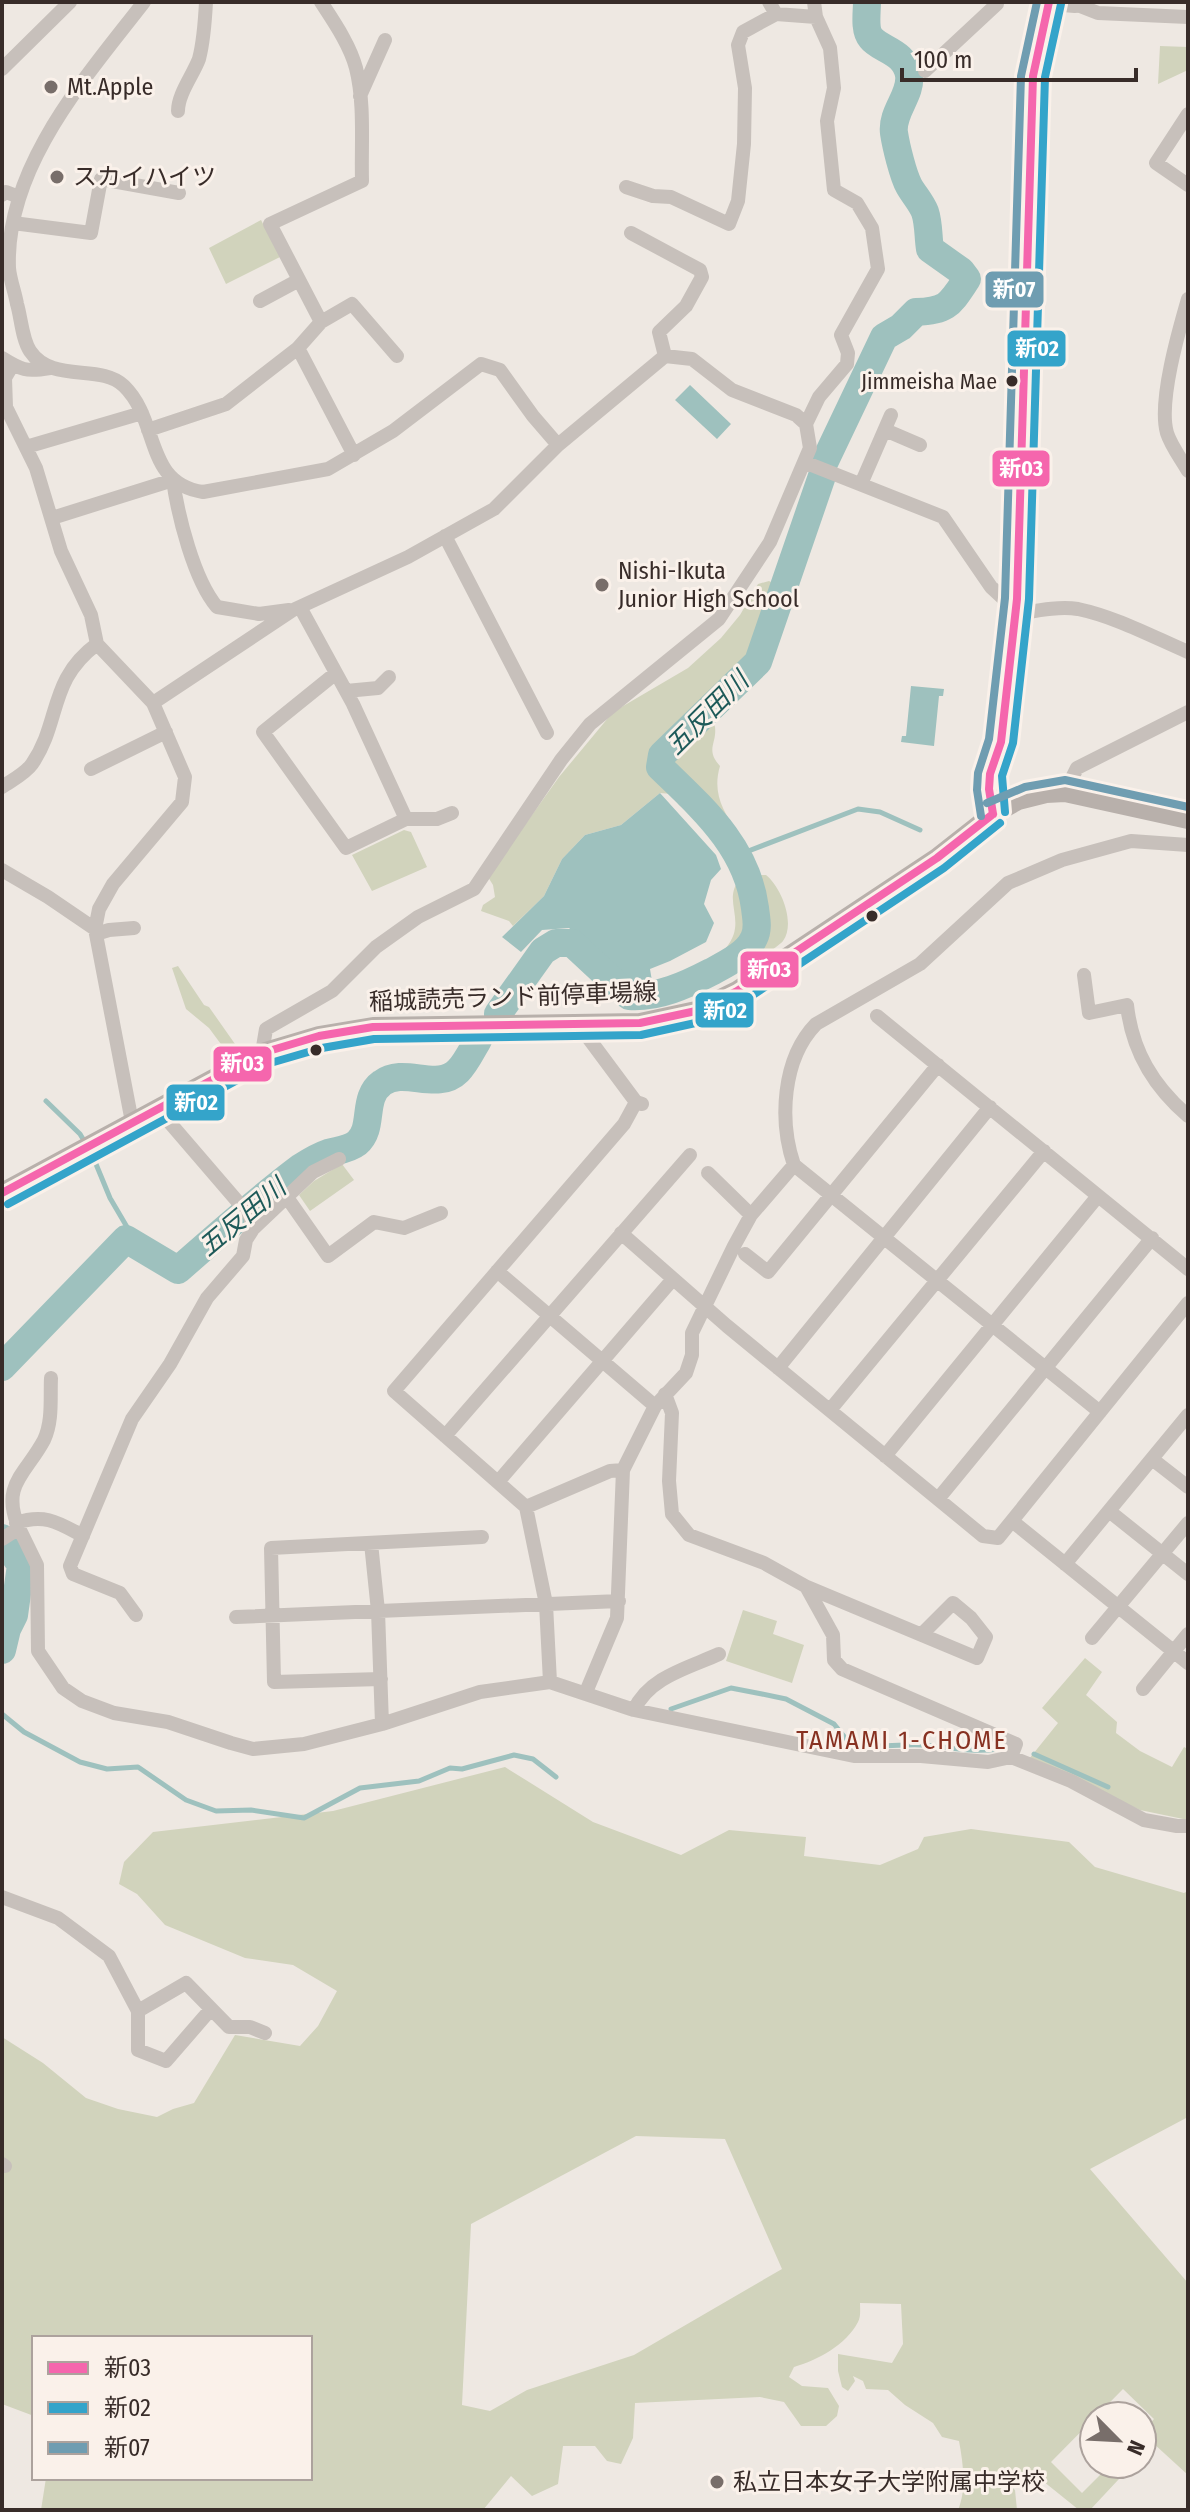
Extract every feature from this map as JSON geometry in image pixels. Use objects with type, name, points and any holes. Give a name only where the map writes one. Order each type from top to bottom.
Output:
[{"type":"main road","name":"稲城読売ランド前停車場線","points":[[2,1193],[262,1053],[319,1036],[373,1027],[640,1023],[696,1011],[737,991],[937,858],[993,814],[1018,800],[1065,792],[1188,819]]},
{"type":"street","points":[[2,69],[70,2]]},
{"type":"street","points":[[50,368],[29,350],[9,271],[13,223],[19,197],[52,127],[75,91],[144,2]]},
{"type":"street","points":[[178,111],[178,104],[192,79],[199,56],[206,2]]},
{"type":"street","points":[[321,2],[341,33],[356,66],[360,96],[362,181],[270,224],[321,322]]},
{"type":"street","points":[[981,2],[998,3]]},
{"type":"street","points":[[993,814],[990,774],[1001,742],[1016,606],[1036,57],[1047,24],[1050,2],[1077,3],[1098,13],[1188,17]]},
{"type":"street","points":[[925,71],[998,3]]},
{"type":"street","points":[[262,1053],[266,1029],[332,991],[376,947],[418,917],[474,889],[561,760],[590,724],[719,619],[770,542],[810,448],[806,424],[819,397],[847,364],[848,353],[841,335],[878,269],[872,228],[857,203],[834,190],[827,121],[834,88],[830,48],[815,10],[773,8],[743,32],[738,45],[745,88],[744,144],[738,201],[729,224],[671,197],[653,196],[626,187]]},
{"type":"street","points":[[360,96],[385,40]]},
{"type":"street","points":[[1188,114],[1156,163],[1188,185]]},
{"type":"street","points":[[13,223],[91,233],[101,179],[170,196]]},
{"type":"street","points":[[2,195],[6,192],[19,197]]},
{"type":"street","points":[[631,233],[700,270],[702,277],[686,306],[659,332],[665,356]]},
{"type":"street","points":[[260,301],[299,280]]},
{"type":"street","points":[[1188,299],[1184,331],[1166,401],[1167,433],[1188,471]]},
{"type":"street","points":[[148,430],[226,404],[298,348],[321,322],[352,304],[397,356]]},
{"type":"street","points":[[298,348],[354,455]]},
{"type":"street","points":[[153,703],[296,608],[408,557],[494,509],[558,445],[665,356],[692,359],[732,390],[796,415],[806,424]]},
{"type":"street","points":[[132,1122],[96,932],[99,909],[113,884],[182,802],[185,777],[153,703],[97,644],[91,615],[61,551],[36,468],[6,407],[7,362],[33,371],[50,368],[119,383],[142,413],[162,467],[183,487],[203,492],[328,469],[393,431],[481,364],[500,370],[558,445]]},
{"type":"street","points":[[26,447],[142,413]]},
{"type":"street","points":[[861,484],[891,415]]},
{"type":"street","points":[[885,430],[920,445]]},
{"type":"street","points":[[804,462],[943,517],[991,587],[1016,606],[1077,609],[1120,623],[1188,652]]},
{"type":"street","points":[[52,518],[173,480]]},
{"type":"street","points":[[173,480],[177,506],[205,593],[217,607],[259,614],[296,608]]},
{"type":"street","points":[[445,536],[547,733]]},
{"type":"street","points":[[296,608],[346,691],[406,819]]},
{"type":"street","points":[[2,787],[33,763],[65,677],[97,644]]},
{"type":"street","points":[[336,673],[263,732],[346,848],[406,819],[437,819],[452,813]]},
{"type":"street","points":[[346,691],[378,688],[389,677]]},
{"type":"street","points":[[1065,792],[1077,768],[1188,712]]},
{"type":"street","points":[[91,769],[166,732]]},
{"type":"street","points":[[1100,1412],[794,1165],[785,1133],[784,1107],[796,1054],[807,1033],[816,1024],[920,964],[1008,883],[1062,860],[1131,841],[1188,845]]},
{"type":"street","points":[[2,870],[48,897],[96,932],[134,928]]},
{"type":"street","points":[[1084,975],[1089,1013],[1127,1005],[1130,1030],[1144,1067],[1169,1100],[1188,1116]]},
{"type":"street","points":[[877,1016],[1188,1269]]},
{"type":"street","points":[[550,1682],[546,1604],[526,1507],[394,1391],[640,1103],[578,1024]]},
{"type":"street","points":[[745,1254],[768,1272],[938,1065]]},
{"type":"street","points":[[778,1368],[990,1107]]},
{"type":"street","points":[[136,1615],[120,1593],[73,1574],[70,1566],[132,1419],[170,1364],[207,1298],[243,1256],[248,1217],[158,1109]]},
{"type":"street","points":[[830,1410],[1044,1151]]},
{"type":"street","points":[[445,1436],[690,1155]]},
{"type":"street","points":[[248,1217],[286,1196],[313,1172],[339,1159]]},
{"type":"street","points":[[586,1692],[617,1618],[623,1470],[660,1400],[686,1373],[692,1355],[692,1333],[703,1306],[751,1215],[794,1165]]},
{"type":"street","points":[[708,1173],[751,1215]]},
{"type":"street","points":[[286,1196],[328,1256],[374,1222],[404,1228],[441,1213]]},
{"type":"street","points":[[885,1456],[1098,1196]]},
{"type":"street","points":[[621,1233],[703,1306],[983,1536],[998,1538],[1188,1303]]},
{"type":"street","points":[[938,1499],[1152,1238]]},
{"type":"street","points":[[497,1271],[603,1359],[660,1400],[672,1413],[669,1481],[672,1514],[689,1535],[764,1563],[807,1587],[922,1634]]},
{"type":"street","points":[[498,1482],[673,1279]]},
{"type":"street","points":[[51,1378],[50,1422],[44,1440],[15,1479],[9,1506],[11,1531],[37,1565],[38,1651],[63,1688],[82,1701],[114,1713],[168,1722],[253,1749],[304,1744],[382,1724],[480,1692],[550,1682],[634,1710],[854,1756],[921,1756],[988,1762],[1011,1757],[1071,1781],[1144,1820],[1188,1826]]},
{"type":"street","points":[[1065,1564],[1188,1415]]},
{"type":"street","points":[[1152,1459],[1188,1487]]},
{"type":"street","points":[[526,1507],[610,1471],[623,1470]]},
{"type":"street","points":[[1109,1511],[1188,1574]]},
{"type":"street","points":[[11,1531],[25,1520],[52,1519],[83,1536]]},
{"type":"street","points":[[1012,1521],[1188,1663]]},
{"type":"street","points":[[1092,1638],[1188,1523]]},
{"type":"street","points":[[381,1679],[274,1682],[271,1548],[482,1537]]},
{"type":"street","points":[[371,1543],[378,1611],[382,1724]]},
{"type":"street","points":[[807,1587],[833,1635],[834,1660],[842,1669],[1016,1744],[1011,1757]]},
{"type":"street","points":[[236,1617],[619,1601]]},
{"type":"street","points":[[1143,1689],[1188,1634]]},
{"type":"street","points":[[634,1710],[640,1696],[649,1688],[666,1677],[719,1654]]},
{"type":"street","points":[[2,1897],[58,1918],[109,1956],[138,2011],[138,2050],[166,2061],[211,2009]]},
{"type":"street","points":[[138,2011],[186,1983],[229,2027],[250,2027],[265,2033]]},
{"type":"green space","points":[[1160,46],[1188,47],[1188,70],[1158,84]]},
{"type":"green space","points":[[261,220],[280,257],[226,284],[209,248]]},
{"type":"green space","points":[[769,581],[787,590],[767,653],[710,714],[715,727],[712,751],[720,766],[718,793],[738,833],[725,850],[697,819],[679,805],[672,794],[660,793],[621,825],[585,835],[562,859],[544,896],[513,926],[509,921],[481,911],[483,905],[495,897],[488,877],[559,777],[613,712],[688,668],[721,638],[740,615],[758,584]]},
{"type":"green space","points":[[404,830],[411,832],[427,867],[372,891],[352,855]]},
{"type":"green space","points":[[766,875],[777,888],[787,915],[787,933],[782,943],[757,962],[752,961],[741,969],[740,965],[734,966],[726,948],[735,929],[734,888],[739,880]]},
{"type":"green space","points":[[178,966],[235,1044],[226,1051],[209,1028],[186,1009],[172,968]]},
{"type":"green space","points":[[342,1164],[354,1180],[310,1211],[299,1195],[314,1181]]},
{"type":"green space","points":[[743,1610],[777,1621],[773,1634],[804,1645],[792,1683],[726,1661]]},
{"type":"green space","points":[[1085,1658],[1102,1672],[1086,1695],[1117,1722],[1116,1733],[1140,1751],[1172,1767],[1184,1747],[1188,1749],[1188,1820],[1140,1810],[1029,1759],[1058,1723],[1042,1708]]},
{"type":"green space","points":[[505,1767],[593,1822],[681,1855],[729,1830],[806,1837],[804,1856],[880,1865],[918,1849],[924,1837],[971,1829],[1069,1842],[1095,1867],[1184,1893],[1188,1891],[1188,2117],[1090,2169],[1188,2283],[1188,2475],[1158,2448],[1158,2400],[1134,2400],[1123,2389],[1112,2400],[1078,2400],[1078,2435],[1051,2462],[1082,2493],[1095,2480],[1118,2480],[1090,2510],[1079,2510],[1033,2473],[1007,2483],[1015,2490],[1017,2510],[958,2510],[963,2485],[959,2441],[942,2437],[933,2423],[888,2390],[866,2389],[863,2381],[853,2376],[855,2381],[848,2391],[842,2387],[838,2354],[892,2363],[903,2344],[901,2304],[860,2303],[859,2320],[846,2338],[822,2356],[794,2367],[789,2377],[802,2386],[828,2388],[839,2406],[837,2416],[826,2426],[801,2426],[784,2402],[760,2397],[635,2403],[633,2438],[621,2464],[607,2461],[595,2446],[563,2446],[558,2484],[532,2496],[511,2476],[483,2510],[41,2510],[46,2480],[312,2480],[312,2336],[32,2336],[32,2415],[2,2404],[2,2037],[43,2063],[86,2098],[157,2117],[194,2103],[235,2035],[300,2046],[318,2026],[337,1991],[293,1965],[245,1958],[165,1925],[137,1894],[119,1884],[124,1862],[153,1832],[333,1811]],"holes":[[[636,2136],[725,2139],[782,2269],[634,2355],[527,2390],[490,2411],[462,2405],[471,2224]]]},
{"type":"water","points":[[690,385],[731,424],[717,439],[675,400]]},
{"type":"water","points":[[911,686],[944,689],[943,696],[939,696],[934,746],[901,742],[902,736],[906,736]]},
{"type":"water","points":[[660,793],[716,855],[721,869],[711,880],[704,904],[714,923],[706,942],[650,969],[652,981],[633,983],[569,928],[542,930],[521,952],[502,937],[544,896],[562,859],[585,835],[621,825]]},
{"type":"waterway","name":"五反田川","points":[[824,463],[884,337],[901,327],[916,312],[942,308],[967,279],[961,271],[930,249],[925,212],[907,181],[894,133],[896,118],[908,90],[907,67],[869,35],[867,2]]},
{"type":"waterway","name":"五反田川","points":[[498,1014],[543,951],[556,943],[572,943],[629,996],[661,993],[692,982],[729,962],[751,944],[756,930],[755,908],[743,866],[706,813],[660,767],[662,755],[758,662],[822,476]]},
{"type":"waterway","points":[[738,855],[858,809],[880,812],[920,830]]},
{"type":"waterway","name":"五反田川","points":[[2,1367],[126,1239],[178,1270],[301,1167],[325,1154],[357,1143],[366,1129],[372,1097],[382,1083],[400,1077],[431,1080],[450,1077],[461,1068],[478,1040]]},
{"type":"waterway","points":[[46,1101],[80,1134],[86,1144]]},
{"type":"waterway","points":[[91,1152],[110,1198],[127,1227],[126,1239]]},
{"type":"waterway","name":"五反田川","points":[[2,1538],[21,1565],[14,1615],[2,1650]]},
{"type":"waterway","points":[[671,1709],[731,1688],[786,1699],[834,1724],[851,1745],[998,1749]]},
{"type":"waterway","points":[[2,1714],[24,1732],[80,1762],[107,1769],[138,1767],[186,1800],[216,1811],[251,1810],[304,1818],[360,1788],[419,1781],[450,1768],[462,1769],[514,1755],[533,1759],[556,1777]]},
{"type":"waterway","points":[[1034,1754],[1108,1787]]},
{"type":"transit line","name":"新07","points":[[981,816],[978,773],[989,739],[1005,598],[1021,76],[1037,2]]},
{"type":"transit line","name":"新03","points":[[993,814],[990,774],[1001,742],[1017,599],[1033,76],[1049,2]]},
{"type":"transit line","name":"新02","points":[[1005,812],[1002,776],[1013,743],[1029,599],[1045,77],[1061,4]]},
{"type":"transit line","name":"新07","points":[[987,803],[1025,787],[1065,780],[1188,807]]},
{"type":"transit line","name":"新03","points":[[2,1193],[262,1053],[319,1036],[373,1027],[640,1023],[696,1011],[737,991],[937,858],[993,814]]},
{"type":"transit line","name":"新02","points":[[8,1204],[267,1064],[322,1048],[374,1039],[641,1035],[700,1022],[744,1001],[944,868],[1000,823]]},
{"type":"place","name":"Mt.Apple","points":[[51,87]]},
{"type":"place","name":"スカイハイツ","points":[[57,177]]},
{"type":"place","name":"Jimmeisha Mae","points":[[1012,381]]},
{"type":"place","name":"Nishi-Ikuta Junior High School","points":[[602,585]]},
{"type":"place","name":"私立日本女子大学附属中学校","points":[[717,2482]]},
{"type":"district","name":"TAMAMI 1-CHOME","points":[[902,1740]]}]
